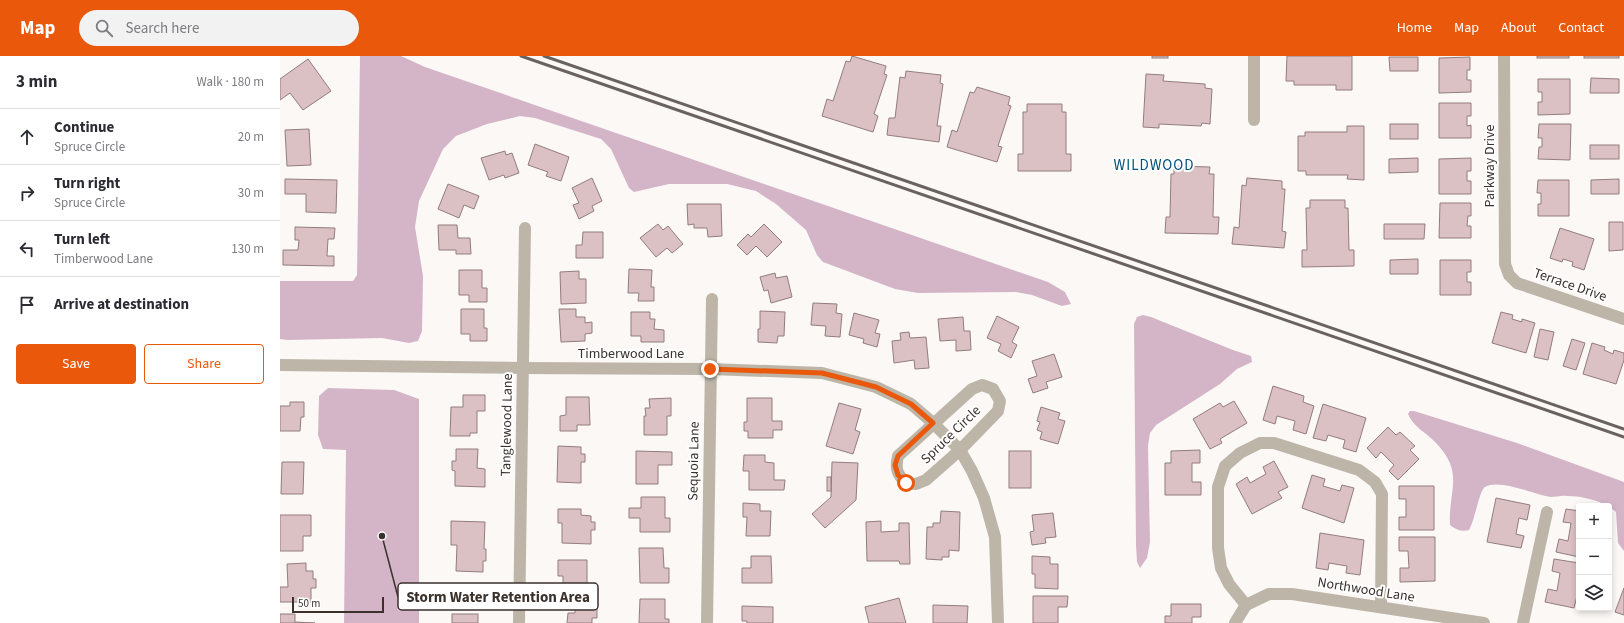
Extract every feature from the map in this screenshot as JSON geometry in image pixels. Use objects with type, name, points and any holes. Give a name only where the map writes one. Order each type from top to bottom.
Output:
[{"type":"street","points":[[1254,56],[1254,120]]},
{"type":"street","name":"Parkway Drive","points":[[1504,56],[1505,264],[1509,275]]},
{"type":"street","name":"Tanglewood Lane","points":[[519,623],[525,228]]},
{"type":"street","name":"Terrace Drive","points":[[1509,275],[1518,283],[1624,319]]},
{"type":"street","name":"Sequoia Lane","points":[[707,623],[712,299]]},
{"type":"street","name":"Timberwood Lane","points":[[280,365],[710,369],[822,373],[876,387],[911,404],[933,423],[960,450],[972,471],[984,498],[995,536],[998,623]]},
{"type":"street","name":"Spruce Circle","points":[[982,385],[993,389],[1000,401],[998,411],[960,450],[926,480],[916,484],[906,483],[898,475],[895,465],[898,456],[933,423],[972,389],[982,385]]},
{"type":"street","points":[[1235,623],[1246,605],[1229,584],[1221,568],[1218,548],[1218,487],[1225,466],[1240,453],[1260,443],[1274,443],[1359,470],[1375,482],[1382,494],[1381,607]]},
{"type":"street","points":[[1523,623],[1547,512]]},
{"type":"street","name":"Northwood Lane","points":[[1246,605],[1269,594],[1292,594],[1484,623]]},
{"type":"shaded area","points":[[360,56],[401,56],[425,67],[1048,282],[1065,292],[1071,304],[1062,306],[1032,295],[1016,292],[918,293],[895,289],[823,262],[817,255],[806,230],[776,204],[756,191],[727,184],[669,184],[634,192],[629,188],[611,149],[601,139],[535,118],[520,116],[487,124],[456,136],[443,149],[419,201],[415,227],[423,276],[422,331],[418,341],[409,343],[382,338],[280,339],[280,281],[353,281],[357,275]]},
{"type":"shaded area","points":[[1143,315],[1251,356],[1252,362],[1237,369],[1220,384],[1156,425],[1150,433],[1148,446],[1150,542],[1147,558],[1140,568],[1137,562],[1136,545],[1134,324],[1137,317]]},
{"type":"shaded area","points":[[328,388],[394,390],[419,399],[419,623],[344,623],[346,450],[323,449],[318,435],[319,396]]},
{"type":"shaded area","points":[[1410,411],[1414,411],[1517,443],[1624,482],[1624,551],[1618,543],[1616,512],[1612,509],[1612,503],[1601,503],[1580,497],[1544,496],[1499,484],[1485,487],[1483,490],[1469,530],[1461,531],[1452,527],[1450,525],[1450,513],[1453,473],[1450,464],[1445,454],[1436,443],[1413,423],[1408,414]]},
{"type":"building","points":[[852,56],[886,66],[884,74],[887,75],[874,114],[878,116],[873,132],[822,116],[827,99],[833,101],[846,61],[850,62]]},
{"type":"building","points":[[1152,56],[1168,56],[1168,58],[1152,58]]},
{"type":"building","points":[[1287,56],[1352,56],[1352,90],[1336,90],[1336,85],[1294,85],[1294,81],[1286,81]]},
{"type":"building","points":[[1537,56],[1569,56],[1569,58],[1537,58]]},
{"type":"building","points":[[1584,56],[1619,56],[1619,58],[1584,58]]},
{"type":"building","points":[[1389,57],[1418,57],[1418,71],[1390,71]]},
{"type":"building","points":[[1470,57],[1470,70],[1467,70],[1467,80],[1471,80],[1471,92],[1439,93],[1439,58]]},
{"type":"building","points":[[308,59],[331,91],[303,110],[290,93],[280,100],[280,79]]},
{"type":"building","points":[[906,71],[941,75],[940,83],[943,84],[937,126],[941,126],[939,142],[887,135],[889,118],[895,118],[900,77],[905,78]]},
{"type":"building","points":[[1146,74],[1164,75],[1163,81],[1205,84],[1205,88],[1212,89],[1210,124],[1202,123],[1201,126],[1159,124],[1159,128],[1143,127]]},
{"type":"building","points":[[1591,78],[1619,79],[1619,93],[1590,93]]},
{"type":"building","points":[[1538,79],[1570,79],[1570,114],[1538,115],[1538,102],[1542,102],[1542,92],[1538,92]]},
{"type":"building","points":[[977,87],[1010,97],[1008,105],[1011,106],[998,146],[1002,147],[997,162],[947,147],[952,130],[957,132],[970,92],[974,93]]},
{"type":"building","points":[[1439,103],[1471,103],[1471,116],[1467,116],[1467,126],[1471,125],[1471,138],[1439,138]]},
{"type":"building","points":[[1027,104],[1062,104],[1062,112],[1066,112],[1066,154],[1071,154],[1071,171],[1018,171],[1018,154],[1023,154],[1023,112],[1027,112]]},
{"type":"building","points":[[1390,124],[1418,124],[1418,139],[1390,139]]},
{"type":"building","points":[[1539,124],[1571,124],[1570,160],[1538,159],[1539,147],[1542,147],[1542,138],[1538,138]]},
{"type":"building","points":[[1347,126],[1364,126],[1364,180],[1347,179],[1348,175],[1306,175],[1306,171],[1298,171],[1298,136],[1305,136],[1305,132],[1347,132]]},
{"type":"building","points":[[309,129],[311,165],[287,166],[285,130]]},
{"type":"building","points":[[535,144],[569,157],[561,181],[546,176],[548,172],[528,165]]},
{"type":"building","points":[[1590,145],[1619,145],[1619,159],[1590,159]]},
{"type":"building","points":[[505,151],[506,155],[512,153],[519,173],[505,178],[504,175],[489,180],[481,158]]},
{"type":"building","points":[[1418,158],[1418,172],[1389,173],[1389,159]]},
{"type":"building","points":[[1471,158],[1471,171],[1467,171],[1467,181],[1471,181],[1471,194],[1439,194],[1439,159]]},
{"type":"building","points":[[1174,166],[1210,167],[1209,174],[1214,174],[1213,217],[1219,217],[1218,234],[1165,233],[1166,217],[1170,217],[1171,174],[1174,174]]},
{"type":"building","points":[[592,178],[602,201],[592,206],[594,211],[579,219],[573,205],[579,203],[572,188]]},
{"type":"building","points":[[1247,178],[1282,181],[1282,189],[1285,189],[1282,231],[1286,232],[1284,248],[1232,244],[1234,227],[1239,228],[1242,185],[1246,186]]},
{"type":"building","points":[[285,179],[337,180],[336,213],[306,212],[306,194],[285,194]]},
{"type":"building","points":[[1619,179],[1619,194],[1591,194],[1591,180]]},
{"type":"building","points":[[1538,180],[1569,180],[1569,216],[1538,216],[1538,204],[1541,204],[1541,193],[1537,193]]},
{"type":"building","points":[[448,184],[479,196],[474,209],[464,205],[459,218],[438,209]]},
{"type":"building","points":[[1310,200],[1345,200],[1345,208],[1348,208],[1349,250],[1354,250],[1354,266],[1302,267],[1302,250],[1307,250],[1306,208],[1310,208]]},
{"type":"building","points":[[1440,203],[1471,203],[1471,216],[1468,216],[1467,226],[1471,226],[1471,238],[1439,238]]},
{"type":"building","points":[[687,204],[721,204],[722,236],[708,237],[707,228],[694,228],[694,224],[688,225]]},
{"type":"building","points":[[1609,222],[1623,222],[1623,250],[1609,251]]},
{"type":"building","points":[[658,224],[663,230],[668,226],[683,244],[672,253],[667,248],[656,257],[640,238]]},
{"type":"building","points":[[764,224],[782,242],[767,257],[756,246],[747,255],[737,245],[748,234],[751,237]]},
{"type":"building","points":[[1384,224],[1425,224],[1424,239],[1384,239]]},
{"type":"building","points":[[438,225],[457,225],[458,238],[470,238],[471,254],[456,254],[456,250],[439,250]]},
{"type":"building","points":[[295,227],[335,228],[334,239],[328,239],[327,256],[334,256],[334,266],[283,265],[283,250],[298,250],[299,240],[295,240]]},
{"type":"building","points":[[1560,228],[1594,239],[1584,270],[1572,266],[1573,262],[1563,259],[1562,262],[1550,258]]},
{"type":"building","points":[[583,232],[603,232],[603,258],[576,258],[576,245],[582,245]]},
{"type":"building","points":[[1418,259],[1418,274],[1390,274],[1390,260]]},
{"type":"building","points":[[1440,260],[1471,260],[1471,272],[1467,272],[1467,282],[1471,282],[1471,295],[1440,295]]},
{"type":"building","points":[[629,269],[652,270],[651,287],[654,287],[654,301],[638,301],[639,293],[628,293]]},
{"type":"building","points":[[459,270],[482,270],[482,288],[487,288],[487,302],[469,302],[469,295],[459,295]]},
{"type":"building","points":[[579,271],[579,279],[586,279],[586,303],[561,304],[560,272]]},
{"type":"building","points":[[775,273],[776,278],[787,276],[792,297],[771,303],[768,290],[764,291],[760,277]]},
{"type":"building","points":[[813,303],[837,304],[836,313],[842,314],[840,337],[825,336],[826,326],[811,325]]},
{"type":"building","points":[[461,309],[484,309],[484,328],[487,328],[487,341],[470,341],[470,334],[461,334]]},
{"type":"building","points":[[559,309],[576,309],[576,317],[585,317],[585,323],[592,322],[592,333],[585,334],[585,341],[561,342]]},
{"type":"building","points":[[760,311],[785,312],[784,336],[778,336],[777,343],[758,342]]},
{"type":"building","points":[[631,312],[650,312],[650,319],[655,319],[654,329],[664,330],[664,342],[641,342],[641,336],[631,336]]},
{"type":"building","points":[[1501,312],[1513,315],[1512,319],[1522,322],[1522,319],[1535,323],[1526,353],[1492,343]]},
{"type":"building","points":[[854,313],[879,320],[875,333],[880,334],[877,347],[863,343],[864,339],[849,335]]},
{"type":"building","points":[[997,316],[1019,327],[1012,342],[1017,345],[1011,358],[998,351],[1001,344],[987,338]]},
{"type":"building","points":[[963,317],[964,331],[970,331],[971,350],[956,351],[956,340],[940,341],[938,319]]},
{"type":"building","points":[[1540,329],[1554,332],[1548,360],[1534,357]]},
{"type":"building","points":[[909,332],[910,338],[926,337],[929,368],[915,369],[914,360],[894,363],[892,341],[901,340],[900,333]]},
{"type":"building","points":[[1572,339],[1585,343],[1576,370],[1563,366]]},
{"type":"building","points":[[1592,343],[1605,347],[1604,350],[1613,354],[1614,350],[1624,353],[1624,360],[1616,384],[1583,374]]},
{"type":"building","points":[[1054,354],[1062,377],[1046,382],[1048,388],[1033,393],[1028,379],[1037,376],[1032,361]]},
{"type":"building","points":[[1273,386],[1304,396],[1303,402],[1314,406],[1306,434],[1293,430],[1295,421],[1277,416],[1275,424],[1263,420]]},
{"type":"building","points":[[463,395],[485,395],[485,411],[477,411],[477,433],[470,433],[470,436],[450,436],[451,407],[463,407]]},
{"type":"building","points":[[566,397],[589,397],[590,425],[577,425],[577,431],[560,431],[560,416],[566,415]]},
{"type":"building","points":[[671,398],[671,416],[667,416],[667,435],[644,435],[644,416],[646,416],[645,408],[650,408],[649,399]]},
{"type":"building","points":[[747,398],[772,398],[772,421],[782,421],[782,430],[773,430],[773,438],[748,438],[748,431],[744,431],[744,422],[747,422]]},
{"type":"building","points":[[1234,401],[1247,423],[1220,439],[1222,443],[1210,449],[1193,419],[1220,403],[1223,407]]},
{"type":"building","points":[[290,402],[304,402],[304,417],[301,417],[300,431],[280,431],[280,406],[290,406]]},
{"type":"building","points":[[839,403],[861,409],[855,430],[860,432],[853,454],[826,446]]},
{"type":"building","points":[[1323,404],[1366,418],[1356,452],[1343,448],[1345,440],[1328,435],[1326,441],[1313,438]]},
{"type":"building","points":[[1041,407],[1060,413],[1058,419],[1065,421],[1058,444],[1040,439],[1042,432],[1037,430],[1040,422],[1037,421]]},
{"type":"building","points":[[1388,427],[1396,435],[1400,432],[1415,446],[1410,450],[1419,459],[1398,480],[1389,471],[1394,465],[1381,452],[1376,458],[1367,448]]},
{"type":"building","points":[[558,446],[581,447],[581,454],[585,454],[585,462],[581,462],[581,483],[557,482]]},
{"type":"building","points":[[456,449],[478,449],[477,468],[485,469],[485,487],[455,486],[455,471],[452,470],[452,461],[456,461]]},
{"type":"building","points":[[1200,450],[1200,463],[1192,463],[1192,482],[1201,482],[1201,495],[1165,495],[1165,463],[1171,463],[1171,451]]},
{"type":"building","points":[[636,451],[672,452],[672,465],[658,465],[658,484],[636,484]]},
{"type":"building","points":[[1009,451],[1031,451],[1031,488],[1009,488]]},
{"type":"building","points":[[744,455],[765,455],[765,462],[774,463],[774,480],[785,480],[784,490],[749,490],[749,471],[743,471]]},
{"type":"building","points":[[1274,461],[1288,487],[1278,492],[1282,498],[1252,514],[1236,484],[1247,477],[1250,483],[1266,474],[1263,467]]},
{"type":"building","points":[[282,462],[304,462],[303,494],[281,494]]},
{"type":"building","points":[[832,462],[858,463],[856,500],[825,528],[812,514],[831,497]]},
{"type":"building","points":[[1312,475],[1325,479],[1323,486],[1340,491],[1342,485],[1354,488],[1344,523],[1302,508]]},
{"type":"building","points":[[827,477],[831,477],[831,491],[827,491]]},
{"type":"building","points":[[1399,486],[1434,486],[1434,530],[1399,530],[1399,517],[1406,517],[1406,499],[1399,499]]},
{"type":"building","points":[[641,497],[665,497],[665,518],[670,518],[670,532],[640,532],[640,518],[629,518],[629,508],[641,508]]},
{"type":"building","points":[[1496,498],[1530,505],[1527,520],[1519,518],[1516,534],[1524,536],[1521,548],[1487,542]]},
{"type":"building","points":[[743,503],[760,504],[760,511],[771,511],[770,536],[746,536],[747,517],[743,517]]},
{"type":"building","points":[[558,509],[581,509],[581,515],[591,516],[591,522],[595,522],[595,530],[591,530],[591,544],[562,543],[562,523],[558,523]]},
{"type":"building","points":[[1566,509],[1576,511],[1576,556],[1556,552],[1559,539],[1568,541],[1571,523],[1563,522]]},
{"type":"building","points":[[941,511],[960,512],[959,551],[949,550],[949,557],[942,557],[942,560],[926,559],[927,527],[933,527],[933,523],[940,523]]},
{"type":"building","points":[[1053,513],[1056,537],[1045,538],[1046,543],[1032,545],[1030,532],[1034,531],[1032,515]]},
{"type":"building","points":[[280,515],[311,515],[311,536],[303,536],[303,551],[280,551]]},
{"type":"building","points":[[451,521],[485,522],[484,549],[486,549],[486,561],[483,561],[483,572],[456,571],[457,545],[451,545]]},
{"type":"building","points":[[881,521],[881,532],[899,531],[899,523],[909,523],[910,564],[900,564],[899,561],[867,561],[866,522]]},
{"type":"building","points":[[1320,533],[1364,540],[1360,575],[1346,573],[1347,566],[1329,563],[1328,570],[1316,568]]},
{"type":"building","points":[[1399,537],[1435,537],[1435,581],[1400,582],[1400,568],[1409,568],[1408,551],[1399,551]]},
{"type":"building","points":[[639,548],[663,548],[664,568],[669,568],[669,583],[640,583]]},
{"type":"building","points":[[751,556],[771,556],[772,583],[742,583],[742,568],[751,568]]},
{"type":"building","points":[[1032,556],[1050,557],[1050,564],[1058,564],[1058,589],[1035,588],[1035,574],[1032,574]]},
{"type":"building","points":[[1554,559],[1576,563],[1576,600],[1574,608],[1545,602],[1548,589],[1557,591],[1560,573],[1552,571]]},
{"type":"building","points":[[558,560],[587,560],[587,597],[563,598],[563,576],[558,576]]},
{"type":"building","points":[[306,563],[306,571],[313,571],[313,579],[316,579],[316,588],[311,588],[311,602],[280,602],[280,587],[288,587],[287,564]]},
{"type":"building","points":[[1624,588],[1624,615],[1615,612]]},
{"type":"building","points":[[1033,596],[1068,596],[1067,607],[1058,607],[1058,623],[1033,623]]},
{"type":"building","points":[[899,598],[906,623],[869,623],[865,607]]},
{"type":"building","points":[[640,599],[665,599],[665,619],[669,619],[669,623],[639,623]]},
{"type":"building","points":[[1171,604],[1201,604],[1201,617],[1192,617],[1192,623],[1165,623],[1165,616],[1171,616]]},
{"type":"building","points":[[933,605],[968,606],[967,623],[933,623]]},
{"type":"building","points":[[742,606],[773,607],[773,623],[747,623],[747,621],[742,621]]},
{"type":"building","points":[[575,607],[597,607],[597,618],[592,618],[592,623],[567,623],[568,613],[575,613]]},
{"type":"building","points":[[280,614],[295,614],[295,622],[315,623],[280,623]]},
{"type":"building","points":[[452,614],[478,614],[478,623],[452,623]]},
{"type":"railway","points":[[521,56],[1624,437]]},
{"type":"railway","points":[[544,56],[1624,429]]},
{"type":"place","name":"Storm Water Retention Area","points":[[382,536]]},
{"type":"district","name":"WILDWOOD","points":[[1154,165]]},
{"type":"route","points":[[710,369],[822,373],[876,387],[911,404],[933,423],[898,456],[895,465],[898,475],[906,483]]}]
